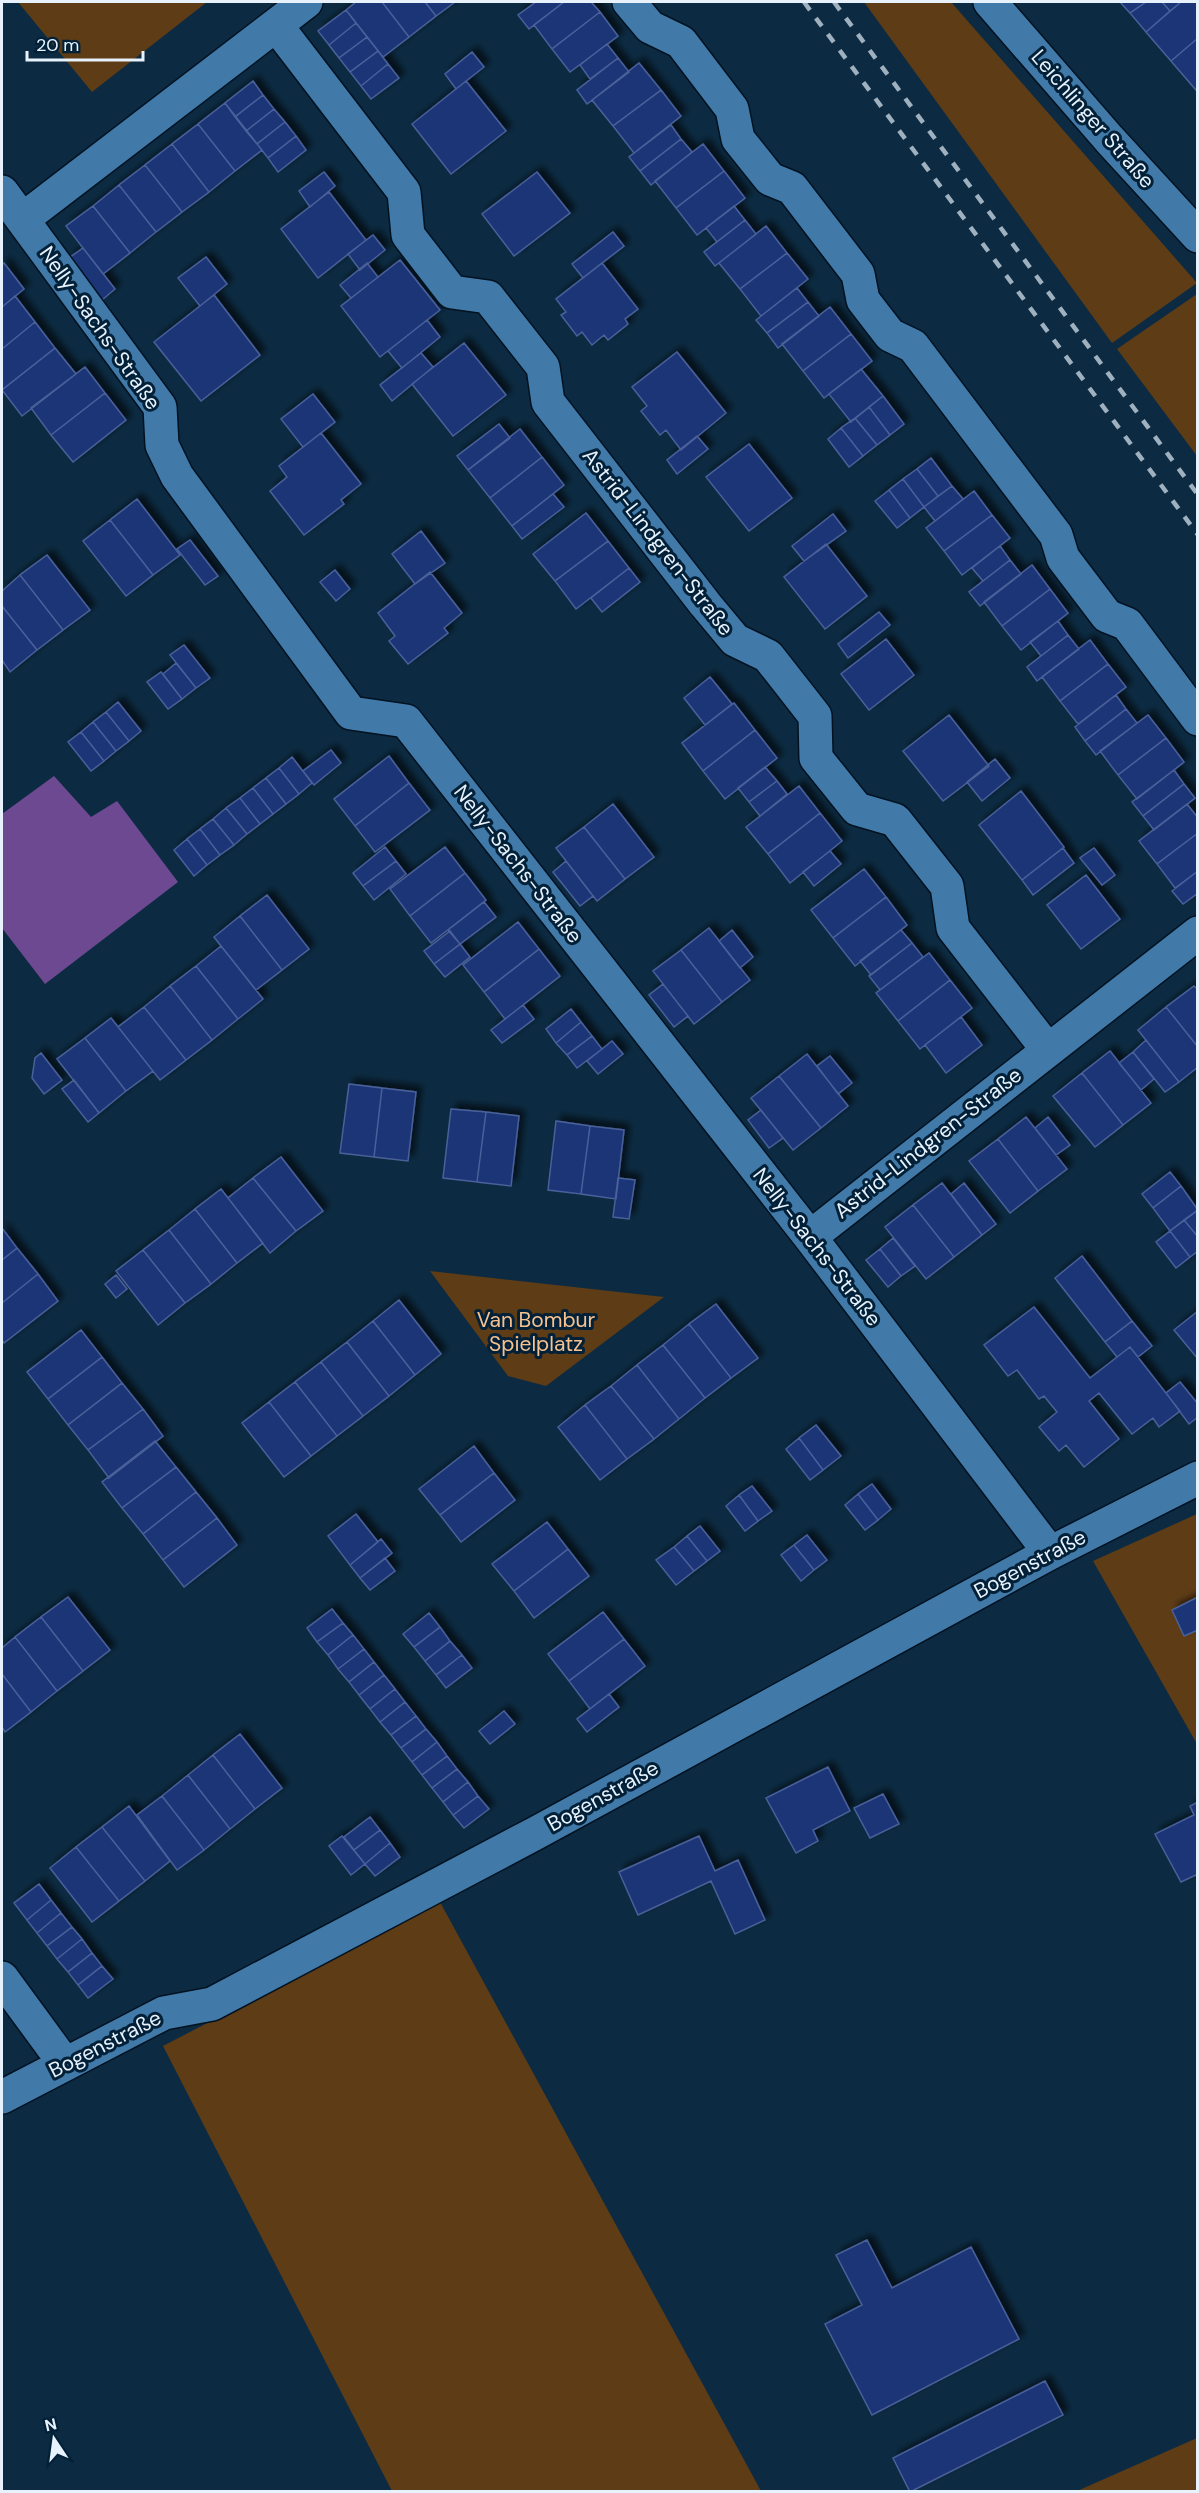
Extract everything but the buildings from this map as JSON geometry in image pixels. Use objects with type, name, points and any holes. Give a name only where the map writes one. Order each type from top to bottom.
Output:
[{"type":"street","points":[[23,219],[306,2]]},
{"type":"street","points":[[629,2],[650,27],[681,42],[732,109],[738,139],[770,179],[792,188],[858,274],[863,300],[891,335],[913,346],[1056,535],[1063,558],[1107,616],[1127,624],[1197,719]]},
{"type":"street","name":"Leichlinger Straße","points":[[990,2],[1197,236]]},
{"type":"street","name":"Astrid-Lindgren-Straße","points":[[276,25],[404,192],[408,235],[453,292],[488,297],[543,367],[548,402],[735,640],[768,656],[815,716],[816,758],[857,809],[895,820],[947,886],[954,928],[1047,1049]]},
{"type":"street","name":"Nelly-Sachs-Straße","points":[[2,192],[160,407],[162,445],[177,476],[351,713],[406,721],[810,1237],[1050,1553]]},
{"type":"street","name":"Astrid-Lindgren-Straße","points":[[810,1237],[1197,933]]},
{"type":"street","name":"Bogenstraße","points":[[2,2097],[164,2013],[212,2004],[536,1833],[1050,1553],[1197,1478]]},
{"type":"street","points":[[2,1978],[65,2064]]},
{"type":"green space","points":[[18,2],[207,2],[92,92]]},
{"type":"green space","points":[[864,2],[951,2],[1197,283],[1112,343]]},
{"type":"green space","points":[[1197,294],[1197,456],[1117,349]]},
{"type":"green space","name":"Van Bombur Spielplatz","points":[[430,1271],[664,1297],[546,1386],[508,1376]]},
{"type":"green space","points":[[1197,1514],[1197,1744],[1093,1561]]},
{"type":"green space","points":[[440,1902],[761,2491],[392,2491],[163,2046]]},
{"type":"green space","points":[[1197,2438],[1197,2491],[1077,2491]]},
{"type":"shaded area","points":[[54,776],[91,817],[117,801],[178,882],[45,984],[2,928],[2,814]]},
{"type":"railway","points":[[804,2],[1198,535]]},
{"type":"railway","points":[[834,2],[1198,495]]}]
